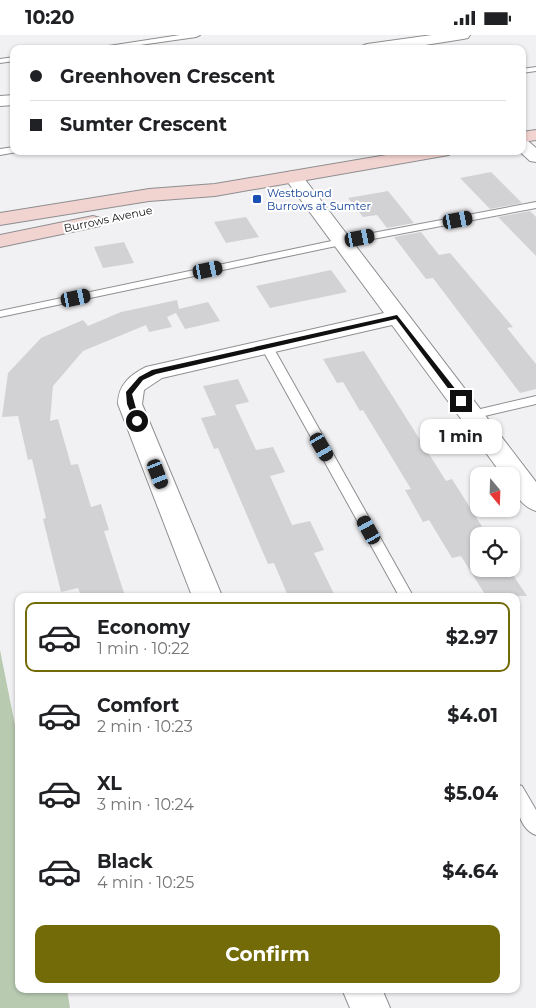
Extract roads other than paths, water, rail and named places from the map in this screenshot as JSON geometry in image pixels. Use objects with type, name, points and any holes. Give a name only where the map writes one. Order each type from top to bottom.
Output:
[{"type":"street","points":[[358,35],[373,45]]},
{"type":"street","points":[[398,45],[463,35]]},
{"type":"street","points":[[526,148],[536,157]]},
{"type":"street","name":"Burrows Avenue","points":[[0,219],[149,195],[215,190],[420,155]]},
{"type":"street","points":[[293,177],[536,501]]},
{"type":"street","name":"Burrows Avenue","points":[[0,241],[158,208],[215,190]]},
{"type":"street","points":[[205,593],[130,404],[129,394],[141,379],[154,372],[397,317]]},
{"type":"street","points":[[364,993],[370,1008]]},
{"type":"lane","points":[[122,45],[196,35]]},
{"type":"lane","points":[[0,314],[341,242],[536,205]]},
{"type":"lane","points":[[266,347],[404,593]]},
{"type":"lane","points":[[472,415],[536,401]]},
{"type":"lane","points":[[520,799],[536,827]]},
{"type":"place","name":"Westbound Burrows at Sumter","points":[[257,199]]}]
